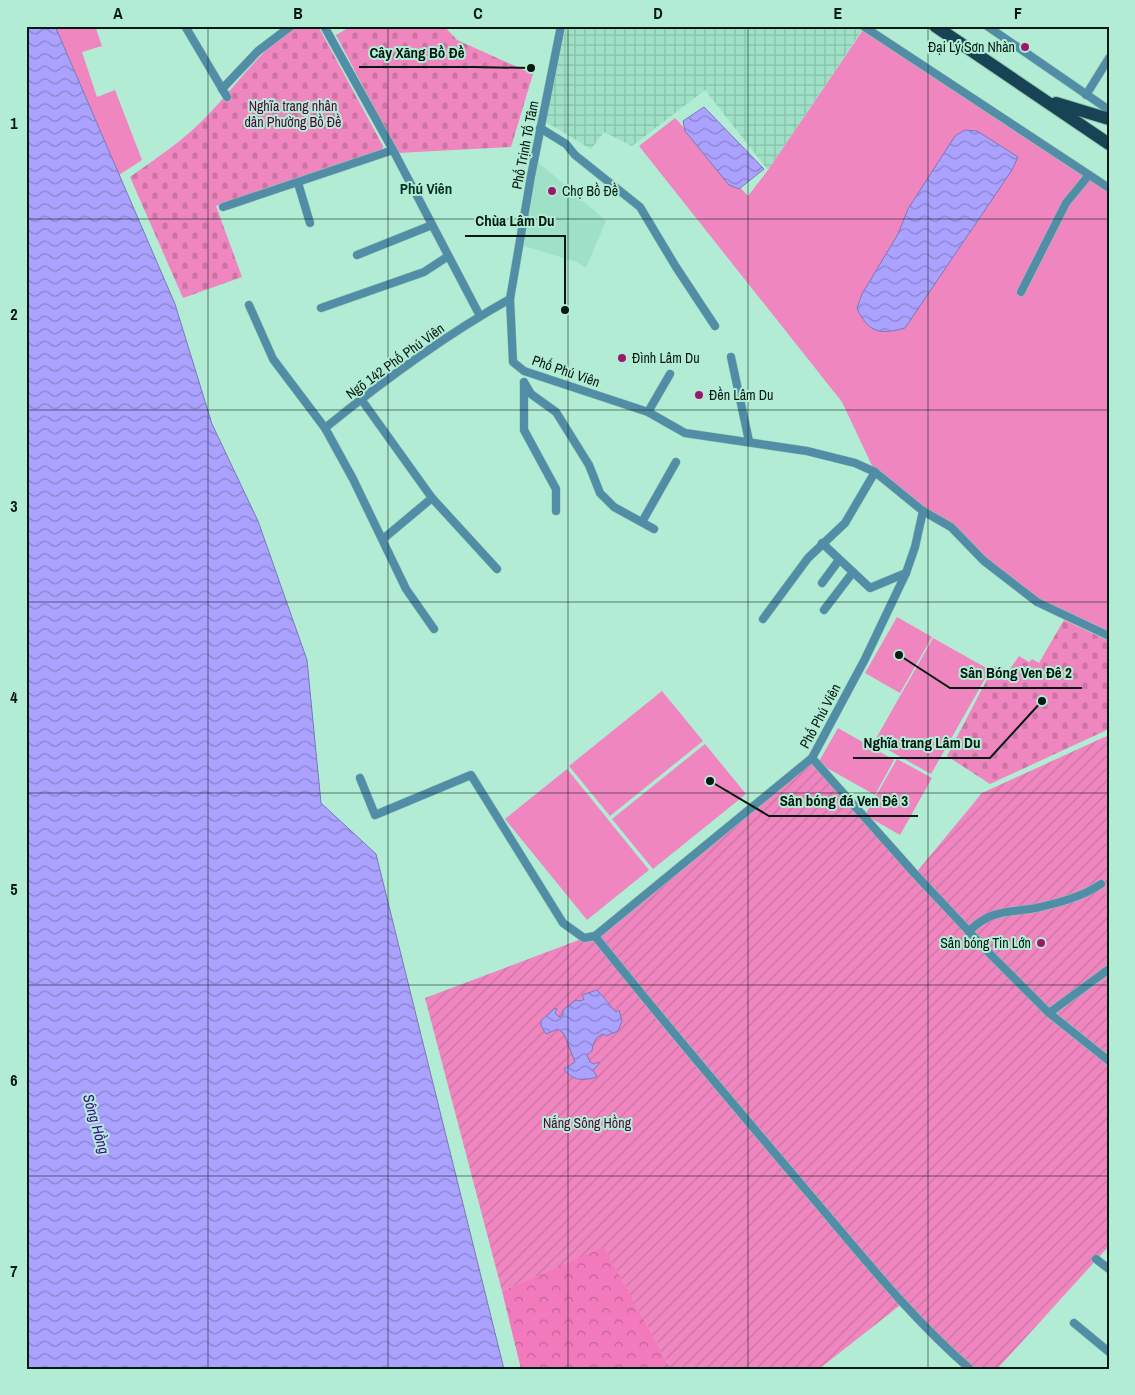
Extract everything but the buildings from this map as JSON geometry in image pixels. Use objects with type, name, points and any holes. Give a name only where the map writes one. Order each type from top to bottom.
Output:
[{"type":"main road","points":[[935,26],[1109,144]]},
{"type":"main road","points":[[1043,100],[1109,119]]},
{"type":"street","points":[[185,26],[227,97]]},
{"type":"street","points":[[222,89],[258,51],[291,26]]},
{"type":"street","points":[[324,26],[393,150],[447,257],[480,316],[510,299]]},
{"type":"street","name":"Phố Trịnh Tố Tâm","points":[[510,299],[540,128],[561,26]]},
{"type":"street","points":[[864,26],[1109,188]]},
{"type":"street","points":[[987,26],[1109,110]]},
{"type":"street","points":[[1086,95],[1109,58]]},
{"type":"street","points":[[540,128],[566,144],[575,155],[640,207],[676,267],[715,326]]},
{"type":"street","points":[[223,207],[393,150]]},
{"type":"street","points":[[1021,292],[1066,203],[1089,175]]},
{"type":"street","points":[[298,183],[310,223]]},
{"type":"street","points":[[357,255],[432,225]]},
{"type":"street","points":[[321,308],[424,272],[447,257]]},
{"type":"street","name":"Phố Phú Viên","points":[[510,299],[513,362],[524,371],[648,412],[685,433],[748,441],[833,456],[855,463],[874,472],[923,511],[950,528],[984,561],[1037,602],[1109,636]]},
{"type":"street","points":[[249,305],[264,343],[273,359],[325,428],[406,589],[434,628]]},
{"type":"street","name":"Ngõ 142 Phố Phú Viên","points":[[325,428],[361,399],[480,316]]},
{"type":"street","points":[[730,357],[748,441]]},
{"type":"street","points":[[524,371],[524,430],[556,489],[556,511]]},
{"type":"street","points":[[648,412],[670,374]]},
{"type":"street","points":[[524,382],[531,394],[556,412],[590,465],[600,493],[614,507],[654,529]]},
{"type":"street","points":[[361,399],[432,498],[497,568]]},
{"type":"street","points":[[642,522],[676,462]]},
{"type":"street","points":[[763,619],[808,558],[845,523],[874,472]]},
{"type":"street","points":[[382,539],[432,498]]},
{"type":"street","name":"Phố Phú Viên","points":[[595,936],[812,758],[865,659],[906,573],[915,547],[923,511]]},
{"type":"street","points":[[822,543],[870,588],[906,573]]},
{"type":"street","points":[[822,583],[840,560]]},
{"type":"street","points":[[824,610],[853,572]]},
{"type":"street","points":[[812,758],[968,931],[1049,1013],[1109,1061]]},
{"type":"street","points":[[360,778],[376,814],[471,775],[563,923],[584,938],[595,936],[660,1019],[903,1303],[947,1349],[970,1369]]},
{"type":"street","points":[[968,931],[980,920],[996,913],[1034,908],[1066,900],[1089,892],[1101,884]]},
{"type":"street","points":[[1049,1013],[1109,969]]},
{"type":"street","points":[[1096,1259],[1109,1269]]},
{"type":"street","points":[[1074,1323],[1109,1352]]},
{"type":"shaded area","points":[[566,26],[865,26],[768,170],[705,90],[632,146],[604,132],[591,149],[546,122]]},
{"type":"shaded area","name":"Chợ Bồ Đề","points":[[538,162],[606,221],[586,268],[577,262],[524,246]]},
{"type":"green space","points":[[55,26],[95,26],[102,46],[82,52],[97,97],[115,90],[142,160],[119,175]]},
{"type":"green space","name":"Nghĩa trang nhân dân Phường Bồ Đề","points":[[294,26],[318,26],[383,146],[382,151],[216,206],[242,277],[183,298],[130,177],[199,124],[259,57]]},
{"type":"green space","name":"Nghĩa trang nhân dân Phường Bồ Đề","points":[[351,26],[444,26],[457,40],[533,74],[511,147],[398,153],[336,35]]},
{"type":"green space","points":[[865,27],[1109,188],[1109,631],[1107,635],[1037,602],[951,527],[875,472],[842,402],[639,146],[675,118],[748,196],[768,170]]},
{"type":"green space","points":[[897,617],[932,637],[900,693],[865,673]]},
{"type":"green space","points":[[1064,620],[1109,641],[1109,729],[990,784],[947,756],[994,666],[1007,673],[1019,656],[1029,662],[1032,659],[1039,663]]},
{"type":"green space","points":[[933,638],[990,670],[931,774],[874,742]]},
{"type":"green space","points":[[662,691],[703,741],[610,816],[569,766]]},
{"type":"green space","points":[[838,728],[894,760],[875,795],[818,763]]},
{"type":"green space","name":"Nắng Sông Hồng","points":[[1109,735],[1109,1246],[997,1369],[972,1369],[903,1303],[819,1369],[671,1369],[604,1247],[502,1291],[425,998],[584,938],[595,936],[812,758],[915,874],[982,793]]},
{"type":"green space","points":[[705,744],[746,794],[653,869],[612,819]]},
{"type":"green space","points":[[897,759],[932,778],[900,835],[865,815]]},
{"type":"green space","points":[[567,769],[649,870],[587,920],[505,819]]},
{"type":"green space","points":[[604,1246],[671,1369],[521,1369],[502,1291]]},
{"type":"water","name":"Sông Hồng","points":[[26,26],[55,26],[175,304],[212,424],[258,521],[307,660],[321,803],[376,854],[504,1369],[26,1369]]},
{"type":"water","points":[[704,107],[764,169],[739,189],[729,185],[685,131],[683,121]]},
{"type":"water","points":[[965,130],[977,131],[1018,157],[1012,170],[905,328],[888,331],[876,330],[866,323],[857,308],[862,294],[898,234],[908,209],[955,136]]},
{"type":"water","points":[[597,990],[616,1012],[619,1010],[622,1021],[618,1031],[606,1036],[604,1034],[601,1035],[597,1038],[592,1051],[587,1055],[590,1062],[594,1064],[599,1062],[593,1070],[597,1077],[579,1079],[571,1076],[564,1069],[575,1062],[564,1034],[558,1029],[546,1034],[541,1026],[541,1021],[555,1008],[557,1009],[555,1013],[559,1017],[563,1015],[563,1010],[576,1000],[581,1001],[584,999],[582,995]]},
{"type":"place","name":"Đại Lý Sơn Nhàn","points":[[1025,47]]},
{"type":"place","name":"Cây Xăng Bồ Đề","points":[[531,68]]},
{"type":"place","name":"Chợ Bồ Đề","points":[[552,191]]},
{"type":"place","name":"Chùa Lâm Du","points":[[565,310]]},
{"type":"place","name":"Đình Lâm Du","points":[[622,358]]},
{"type":"place","name":"Đền Lâm Du","points":[[699,395]]},
{"type":"place","name":"Sân Bóng Ven Đê 2","points":[[899,655]]},
{"type":"place","name":"Nghĩa trang Lâm Du","points":[[1042,701]]},
{"type":"place","name":"Sân bóng đá Ven Đê 3","points":[[710,781]]},
{"type":"place","name":"Sân bóng Tin Lớn","points":[[1041,943]]},
{"type":"district","name":"Phú Viên","points":[[426,189]]}]
